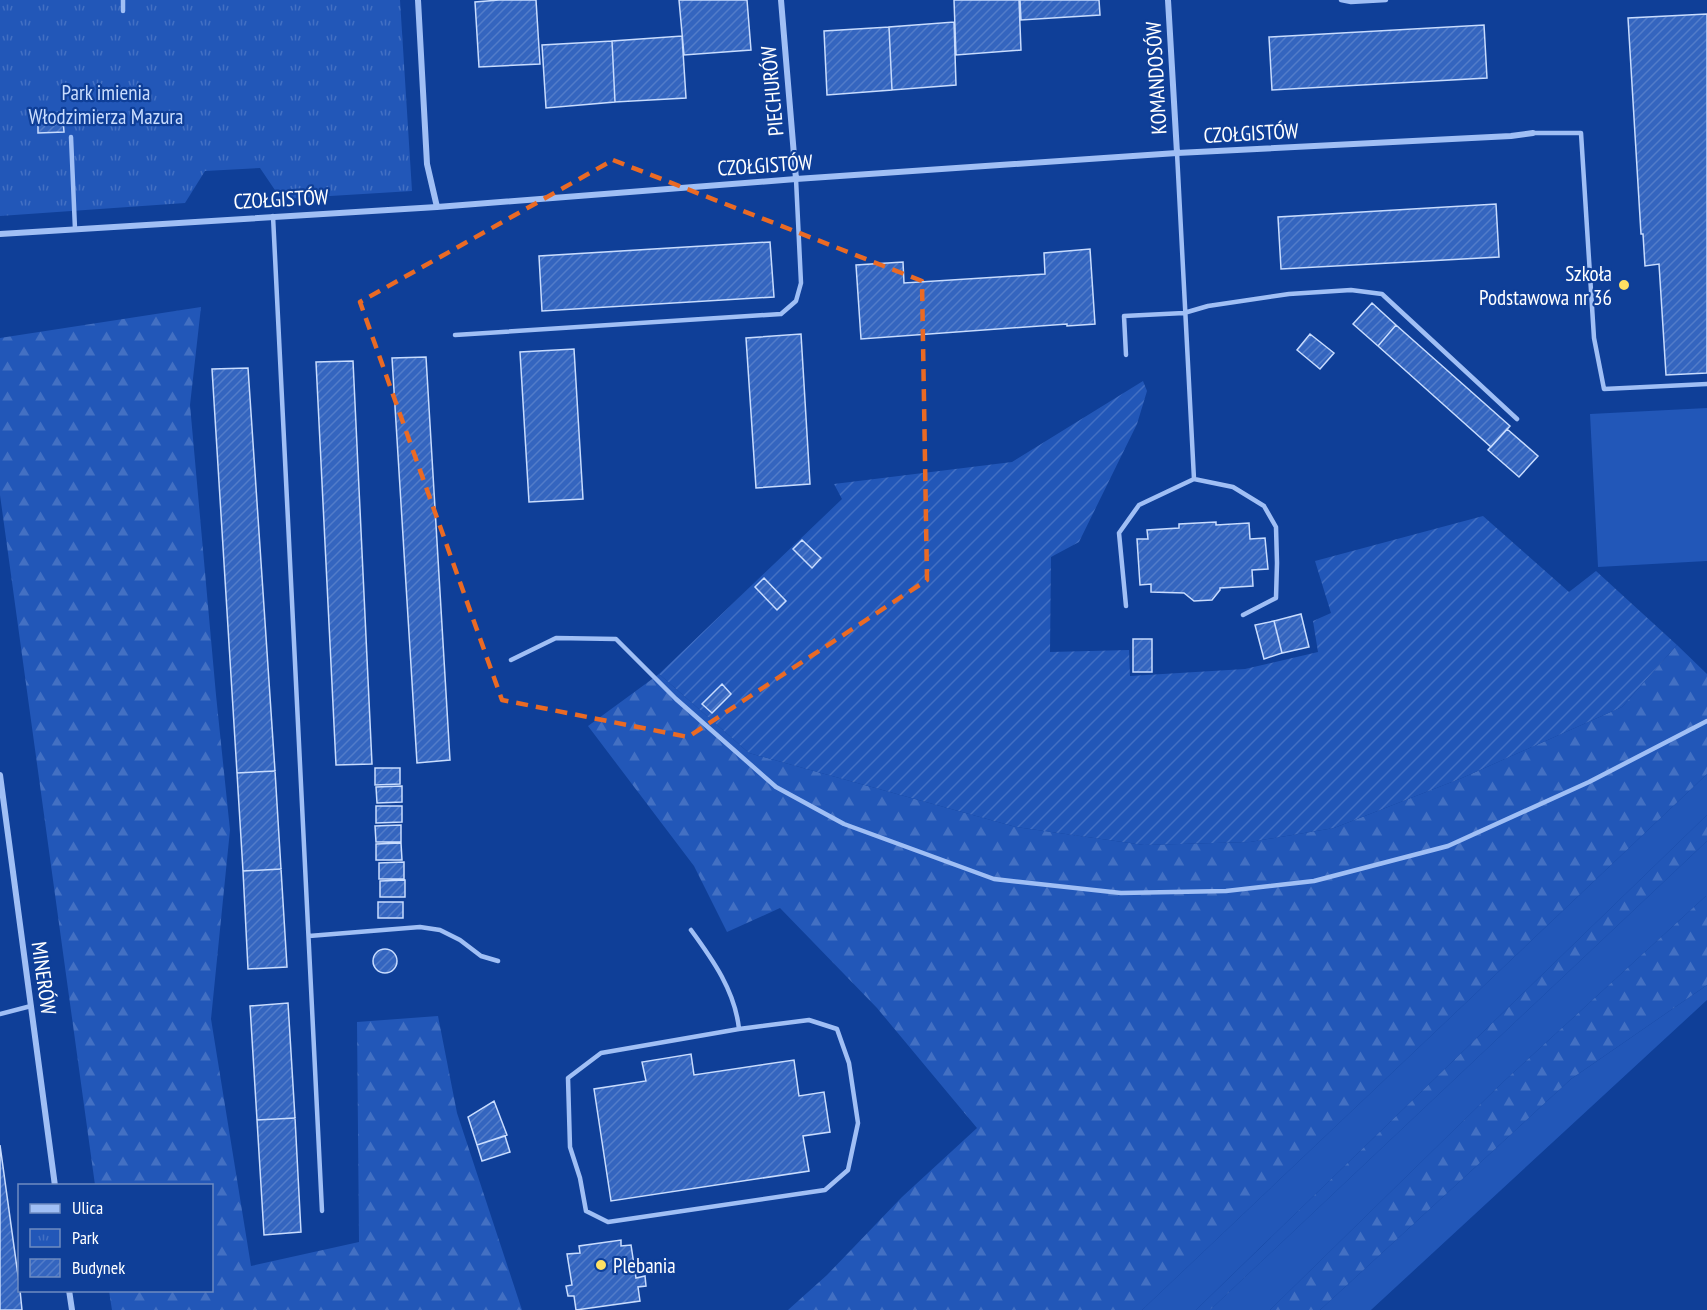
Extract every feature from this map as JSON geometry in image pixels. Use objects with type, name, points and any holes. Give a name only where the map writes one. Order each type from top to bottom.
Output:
[{"type":"street","points":[[418,0],[427,164],[437,207]]},
{"type":"street","name":"PIECHURÓW","points":[[781,0],[796,179]]},
{"type":"street","name":"KOMANDOSÓW","points":[[1168,0],[1177,153]]},
{"type":"street","name":"CZOŁGISTÓW","points":[[0,234],[437,207],[1177,153],[1533,133]]},
{"type":"street","name":"MINERÓW","points":[[0,775],[55,1184]]},
{"type":"street","points":[[69,1292],[72,1310]]},
{"type":"lane","points":[[123,0],[123,11]]},
{"type":"lane","points":[[1341,0],[1351,2],[1386,0]]},
{"type":"lane","points":[[1533,133],[1581,133],[1594,338],[1604,389],[1707,384]]},
{"type":"lane","points":[[71,137],[75,229]]},
{"type":"lane","points":[[1177,153],[1194,479]]},
{"type":"lane","points":[[455,335],[781,314],[796,301],[801,283],[796,179]]},
{"type":"lane","points":[[273,216],[322,1211]]},
{"type":"lane","points":[[1125,355],[1124,316],[1184,313],[1208,306],[1289,294],[1351,290],[1382,294],[1517,419]]},
{"type":"lane","points":[[1125,606],[1119,533],[1139,505],[1194,479],[1233,487],[1264,506],[1276,528],[1276,598],[1243,615]]},
{"type":"lane","points":[[511,660],[556,638],[616,639],[676,699],[776,787],[844,824],[994,879],[1121,893],[1226,891],[1314,881],[1448,846],[1589,782],[1707,721]]},
{"type":"lane","points":[[309,936],[420,927],[440,930],[460,940],[481,956],[498,961]]},
{"type":"lane","points":[[691,930],[717,965],[737,1011],[739,1029]]},
{"type":"lane","points":[[0,1014],[31,1006]]},
{"type":"lane","points":[[809,1020],[837,1029],[849,1063],[858,1123],[848,1170],[825,1191],[608,1222],[586,1211],[580,1178],[570,1147],[568,1078],[602,1053],[739,1029],[809,1020]]},
{"type":"highlighted area","points":[[613,160],[922,281],[927,580],[688,737],[502,700],[360,302]]},
{"type":"green space","name":"Park imienia Włodzimierza Mazura","points":[[0,0],[400,0],[412,191],[281,199],[260,168],[205,171],[185,203],[0,216]]},
{"type":"green space","points":[[201,307],[190,405],[230,830],[211,1019],[251,1266],[359,1242],[357,1022],[438,1016],[457,1113],[522,1310],[112,1310],[109,1292],[213,1292],[213,1184],[95,1184],[0,495],[0,338]]},
{"type":"green space","points":[[1143,381],[1147,391],[1137,424],[1079,542],[1051,557],[1050,652],[1129,650],[1130,676],[1245,669],[1318,652],[1313,621],[1331,613],[1315,561],[1483,516],[1569,592],[1596,571],[1677,645],[1622,707],[1462,778],[1334,828],[1250,842],[1144,845],[1016,827],[749,753],[659,674],[842,499],[834,484],[1012,462]]},
{"type":"green space","points":[[1707,408],[1707,561],[1598,567],[1590,414]]},
{"type":"green space","points":[[1677,645],[1707,674],[1707,774],[1142,1310],[788,1310],[827,1275],[902,1197],[977,1128],[877,1008],[780,908],[727,932],[694,866],[588,726],[659,674],[749,753],[1016,827],[1144,845],[1250,842],[1334,828],[1462,778],[1622,707]]},
{"type":"green space","points":[[1707,774],[1707,815],[1196,1310],[1142,1310]]},
{"type":"green space","points":[[1707,815],[1707,841],[1210,1310],[1196,1310]]},
{"type":"green space","points":[[1707,841],[1707,895],[1502,1083],[1270,1310],[1210,1310]]},
{"type":"green space","points":[[1707,895],[1707,985],[1571,1079],[1320,1310],[1270,1310],[1502,1083]]},
{"type":"green space","points":[[1707,985],[1707,1000],[1371,1310],[1320,1310],[1571,1079]]},
{"type":"building","points":[[536,0],[540,64],[479,67],[475,2]]},
{"type":"building","points":[[679,0],[747,0],[751,50],[684,55]]},
{"type":"building","points":[[954,0],[1019,0],[1021,50],[956,55]]},
{"type":"building","points":[[1020,0],[1099,0],[1100,15],[1021,20]]},
{"type":"building","points":[[1707,14],[1707,373],[1666,375],[1659,264],[1645,266],[1643,234],[1641,234],[1628,18]]},
{"type":"building","points":[[954,22],[956,85],[892,90],[889,27]]},
{"type":"building","points":[[1484,25],[1487,78],[1272,90],[1269,37]]},
{"type":"building","points":[[889,27],[892,90],[827,95],[824,31]]},
{"type":"building","points":[[682,36],[686,98],[615,102],[612,41]]},
{"type":"building","points":[[612,41],[615,102],[546,108],[542,45]]},
{"type":"building","points":[[63,120],[64,132],[38,133],[38,122]]},
{"type":"building","points":[[1496,204],[1499,257],[1281,269],[1278,217]]},
{"type":"building","points":[[770,242],[774,297],[542,311],[539,256]]},
{"type":"building","points":[[1090,249],[1095,324],[861,339],[856,265],[903,262],[904,283],[1045,274],[1044,253]]},
{"type":"building","points":[[1372,303],[1396,325],[1378,346],[1353,324]]},
{"type":"building","points":[[1396,325],[1510,426],[1491,447],[1378,346]]},
{"type":"building","points":[[801,334],[810,484],[756,488],[746,338]]},
{"type":"building","points":[[1310,334],[1334,353],[1320,369],[1297,350]]},
{"type":"building","points":[[574,349],[583,499],[529,502],[520,352]]},
{"type":"building","points":[[426,357],[450,760],[417,763],[392,358]]},
{"type":"building","points":[[353,361],[372,764],[336,765],[316,362]]},
{"type":"building","points":[[248,368],[275,771],[237,773],[212,369]]},
{"type":"building","points":[[1507,429],[1538,456],[1519,477],[1488,450]]},
{"type":"building","points":[[1216,522],[1216,525],[1249,523],[1250,539],[1265,538],[1268,569],[1252,570],[1253,586],[1220,588],[1212,600],[1194,601],[1184,593],[1151,592],[1151,584],[1140,585],[1137,539],[1148,539],[1147,530],[1179,528],[1179,524]]},
{"type":"building","points":[[802,540],[821,558],[812,568],[793,549]]},
{"type":"building","points":[[764,578],[786,601],[777,610],[755,587]]},
{"type":"building","points":[[1301,614],[1309,647],[1282,653],[1274,621]]},
{"type":"building","points":[[1274,621],[1282,653],[1264,659],[1255,625]]},
{"type":"building","points":[[1133,639],[1152,639],[1152,672],[1133,672]]},
{"type":"building","points":[[722,684],[731,694],[712,713],[702,704]]},
{"type":"building","points":[[375,768],[400,768],[400,784],[375,785]]},
{"type":"building","points":[[275,771],[281,869],[243,871],[237,773]]},
{"type":"building","points":[[402,786],[402,802],[377,803],[376,787]]},
{"type":"building","points":[[376,806],[402,806],[402,822],[376,823]]},
{"type":"building","points":[[401,825],[401,842],[376,842],[375,826]]},
{"type":"building","points":[[401,843],[402,860],[376,860],[376,844]]},
{"type":"building","points":[[404,862],[404,879],[379,879],[379,863]]},
{"type":"building","points":[[281,869],[287,967],[248,969],[243,871]]},
{"type":"building","points":[[405,880],[405,897],[380,897],[380,881]]},
{"type":"building","points":[[378,902],[403,902],[403,918],[378,918]]},
{"type":"building","points":[[385,949],[394,952],[397,961],[394,970],[385,973],[376,970],[373,961],[376,952]]},
{"type":"building","points":[[288,1003],[295,1118],[257,1120],[250,1006]]},
{"type":"building","points":[[691,1054],[694,1075],[794,1060],[799,1096],[824,1092],[830,1132],[803,1136],[809,1171],[611,1201],[594,1089],[646,1081],[642,1062]]},
{"type":"building","points":[[494,1101],[507,1135],[477,1145],[468,1117]]},
{"type":"building","points":[[295,1118],[301,1232],[264,1235],[257,1120]]},
{"type":"building","points":[[505,1136],[510,1152],[482,1161],[477,1145]]},
{"type":"building","points":[[0,1145],[22,1310],[0,1310]]},
{"type":"building","name":"Plebania","points":[[621,1240],[621,1246],[631,1245],[636,1278],[645,1276],[646,1286],[638,1287],[640,1301],[576,1310],[574,1296],[568,1296],[566,1286],[572,1285],[567,1254],[580,1253],[579,1246]]},
{"type":"place","name":"Szkoła Podstawowa nr 36","points":[[1624,285]]},
{"type":"place","name":"Plebania","points":[[601,1265]]}]
